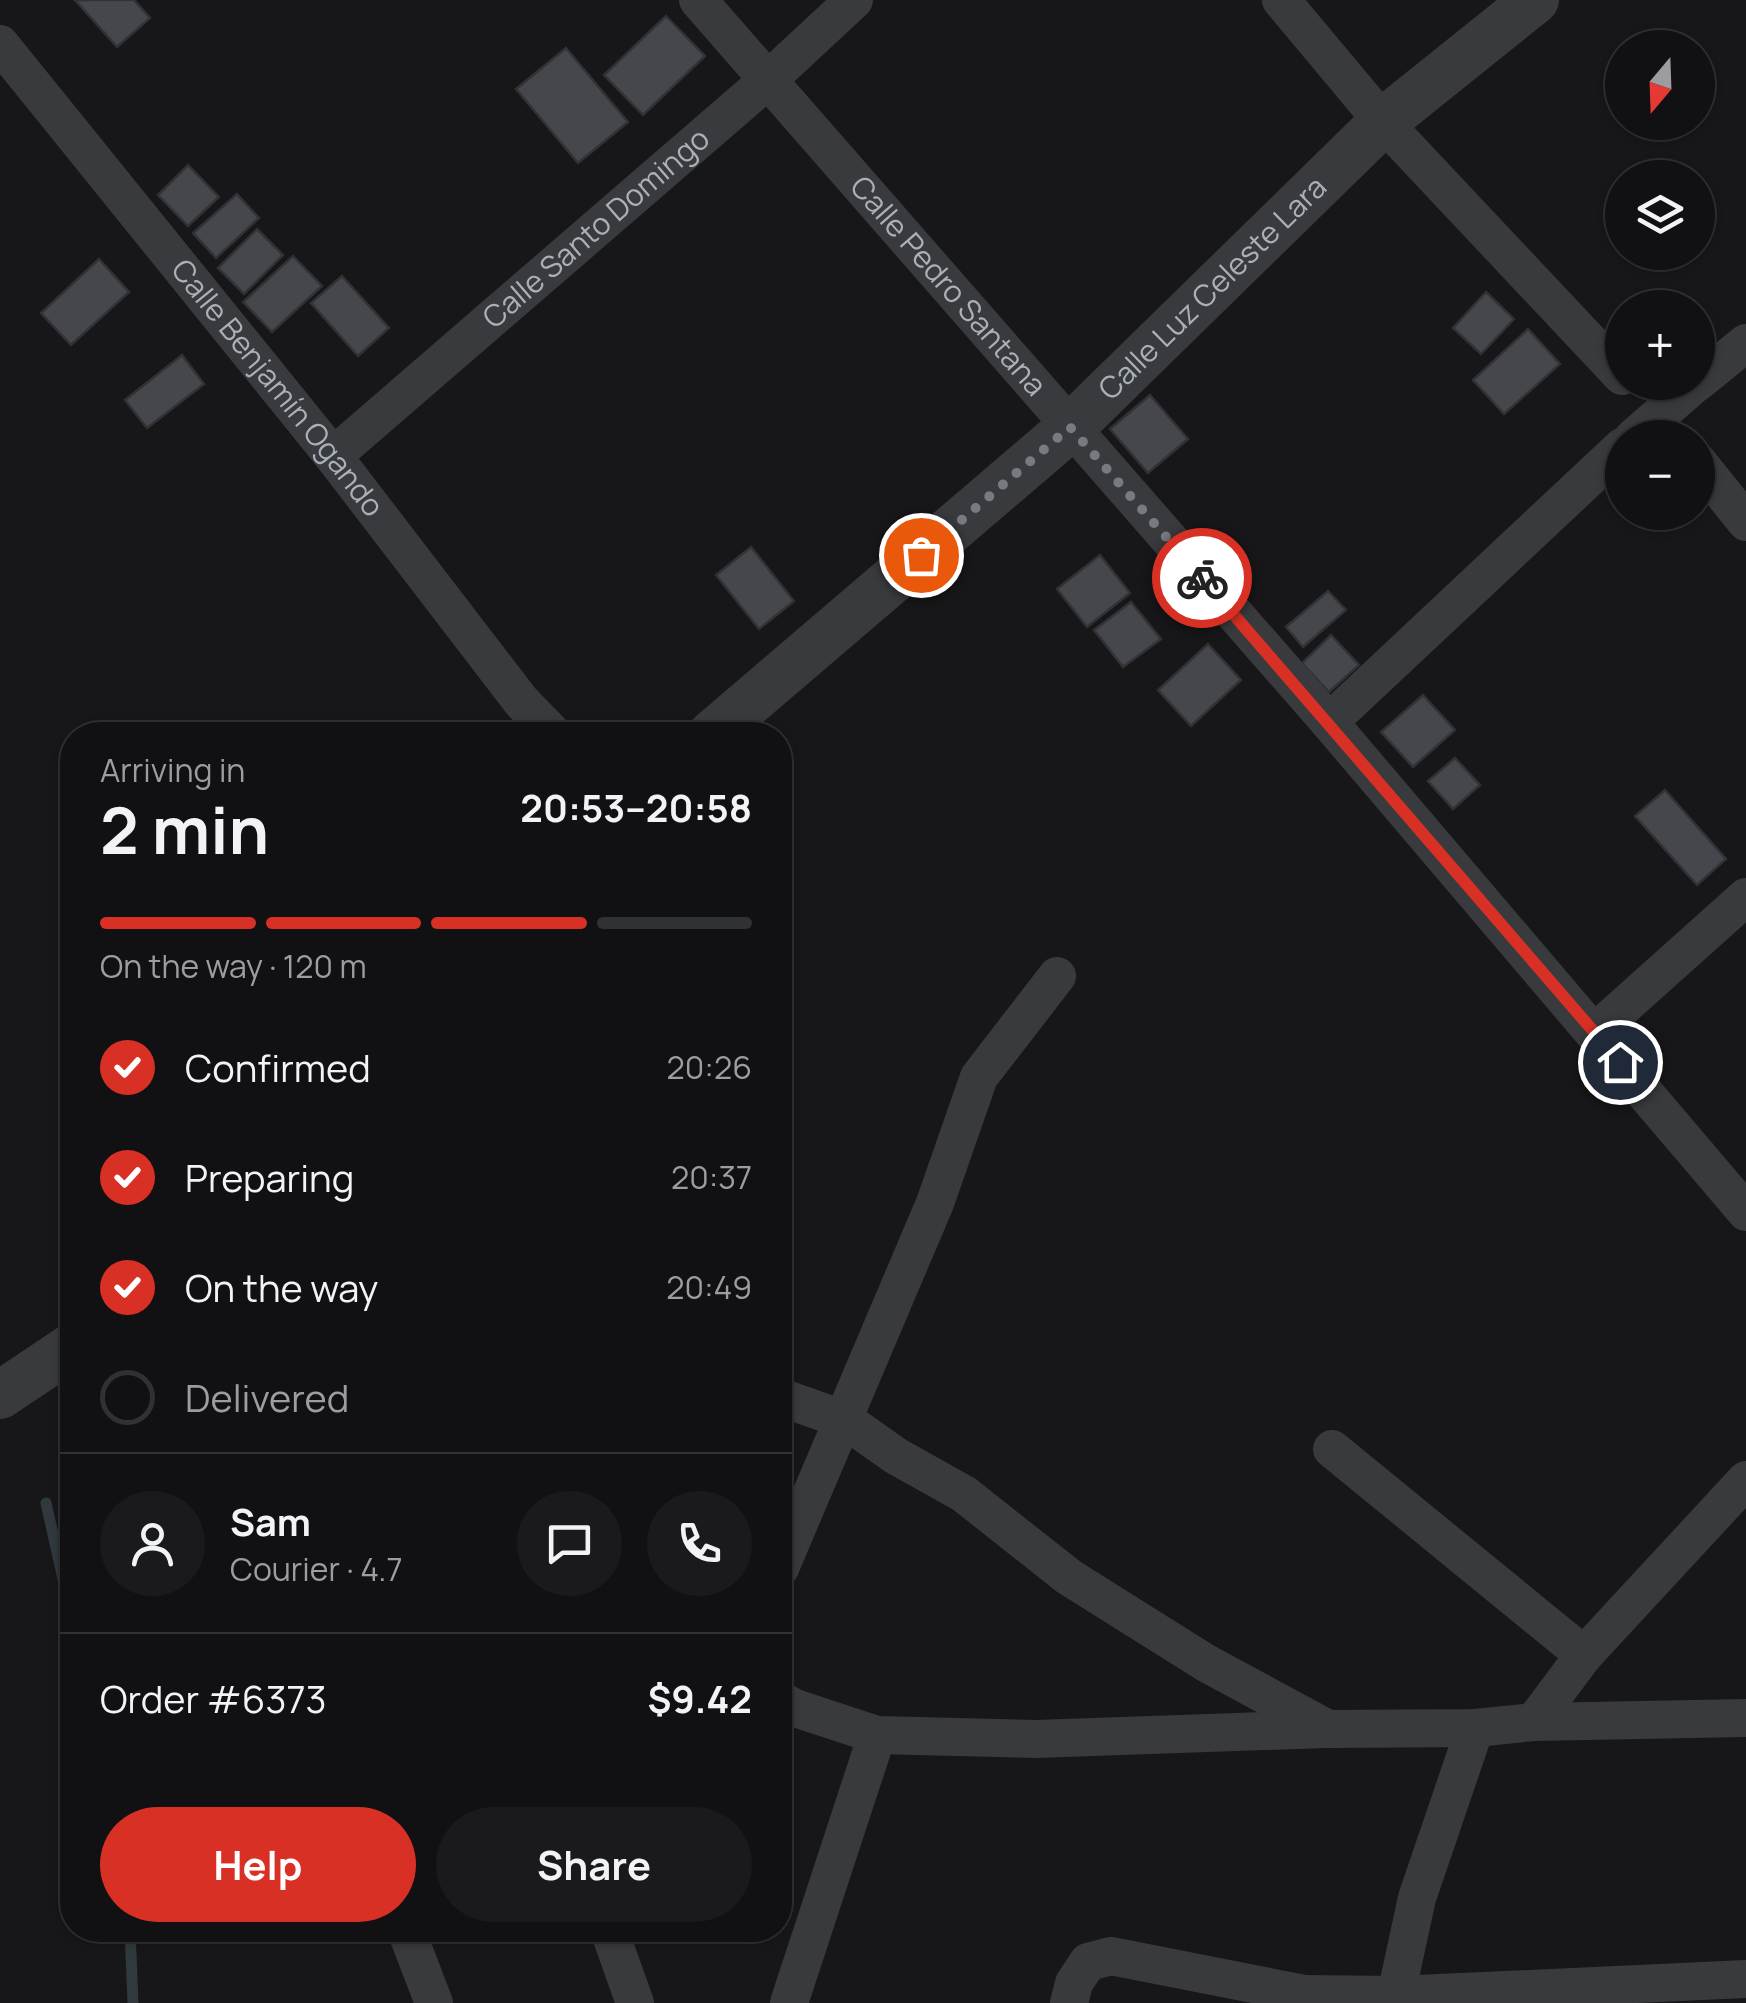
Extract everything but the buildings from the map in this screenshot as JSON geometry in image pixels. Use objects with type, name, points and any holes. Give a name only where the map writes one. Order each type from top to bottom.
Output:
[{"type":"street","name":"Calle Pedro Santana","points":[[698,0],[1328,722],[1746,1212]]},
{"type":"street","name":"Calle Santo Domingo","points":[[333,456],[769,79],[854,0]]},
{"type":"street","points":[[1280,0],[1383,122],[1605,358]]},
{"type":"street","name":"Calle Luz Celeste Lara","points":[[726,722],[1070,427],[1383,122],[1535,0]]},
{"type":"street","name":"Calle Benjamín Ogando","points":[[0,44],[333,456],[521,701],[541,722]]},
{"type":"street","points":[[1715,368],[1746,343]]},
{"type":"street","points":[[1664,420],[1681,400]]},
{"type":"street","points":[[1328,722],[1605,463]]},
{"type":"street","points":[[1715,483],[1746,522]]},
{"type":"street","points":[[1594,1033],[1746,897]]},
{"type":"street","points":[[792,1541],[935,1203],[979,1076],[1057,976]]},
{"type":"street","points":[[0,1395],[60,1355]]},
{"type":"street","points":[[792,1402],[845,1420],[896,1456],[964,1494],[1069,1577],[1206,1663],[1328,1729]]},
{"type":"street","points":[[1332,1449],[1584,1655]]},
{"type":"street","points":[[1534,1722],[1584,1655],[1746,1480]]},
{"type":"street","points":[[792,1706],[876,1735],[1036,1739],[1746,1718]]},
{"type":"street","points":[[1396,1995],[1417,1898],[1474,1728]]},
{"type":"street","points":[[788,2003],[876,1735]]},
{"type":"street","points":[[418,1942],[434,2003]]},
{"type":"street","points":[[613,1942],[635,2003]]},
{"type":"street","points":[[1070,2003],[1074,1983],[1088,1962],[1111,1956],[1304,1999],[1746,1979]]},
{"type":"waterway","points":[[46,1503],[60,1565]]},
{"type":"waterway","points":[[130,1942],[133,2003]]},
{"type":"way so far","points":[[921,555],[1070,427],[1202,578]]},
{"type":"route","points":[[1202,578],[1620,1062]]}]
